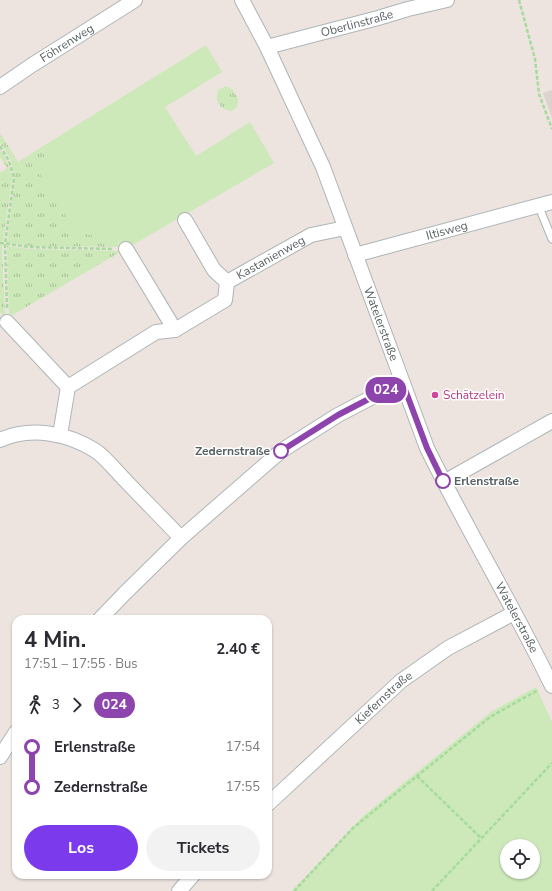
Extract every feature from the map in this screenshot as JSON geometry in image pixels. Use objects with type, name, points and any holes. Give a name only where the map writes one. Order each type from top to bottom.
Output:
[{"type":"street","name":"Föhrenweg","points":[[0,87],[135,0]]},
{"type":"street","name":"Watelerstraße","points":[[242,0],[267,47],[323,167],[427,448],[552,685]]},
{"type":"street","name":"Oberlinstraße","points":[[267,47],[378,18],[406,4],[447,0]]},
{"type":"street","name":"Iltisweg","points":[[355,255],[545,204]]},
{"type":"street","points":[[185,220],[214,270],[227,282]]},
{"type":"street","name":"Kastanienweg","points":[[68,387],[156,332],[175,330],[225,300],[227,282],[311,235],[345,228]]},
{"type":"street","points":[[126,249],[175,330]]},
{"type":"street","points":[[7,322],[68,387],[60,435]]},
{"type":"street","points":[[104,615],[124,593],[181,538],[281,451],[338,415],[386,390],[403,384]]},
{"type":"street","points":[[444,482],[552,421]]},
{"type":"street","points":[[0,440],[29,432],[60,435],[78,441],[97,452],[181,538]]},
{"type":"street","name":"Kiefernstraße","points":[[272,800],[401,681],[448,648],[514,613]]},
{"type":"street","points":[[0,757],[12,738]]},
{"type":"street","points":[[179,891],[190,879]]},
{"type":"lane","name":"Iltisweg","points":[[545,204],[552,239]]},
{"type":"path","points":[[519,0],[535,59],[539,94],[552,129]]},
{"type":"path","points":[[0,146],[9,161],[14,178],[5,244],[7,322]]},
{"type":"path","points":[[0,243],[30,247],[126,249]]},
{"type":"path","points":[[294,891],[353,828],[416,776],[490,717],[552,685]]},
{"type":"path","points":[[432,891],[552,763]]},
{"type":"path","points":[[416,776],[481,838]]},
{"type":"shaded area","points":[[552,90],[552,118],[543,93]]},
{"type":"green space","points":[[206,45],[222,72],[165,107],[196,156],[250,122],[274,163],[129,247],[126,242],[76,232],[40,174],[46,157],[40,148]]},
{"type":"green space","points":[[226,86],[233,90],[238,99],[237,107],[232,111],[221,107],[217,98],[218,90]]},
{"type":"green space","points":[[0,133],[18,162],[40,148],[46,157],[76,232],[126,242],[129,247],[30,246],[7,243],[15,178],[11,160],[0,142]]},
{"type":"green space","points":[[0,149],[8,163],[12,178],[3,242],[0,242],[0,173],[7,168],[0,157]]},
{"type":"green space","points":[[0,245],[2,246],[5,318],[0,312]]},
{"type":"green space","points":[[7,246],[30,249],[122,251],[9,317]]},
{"type":"green space","points":[[536,687],[552,722],[552,891],[292,891],[363,816],[492,711]]},
{"type":"bus line","name":"024","points":[[281,451],[338,415],[386,390],[403,384],[427,448],[443,481]]},
{"type":"place","name":"Schätzelein","points":[[435,395]]},
{"type":"place","name":"Zedernstraße","points":[[281,451]]},
{"type":"place","name":"Erlenstraße","points":[[443,481]]}]
